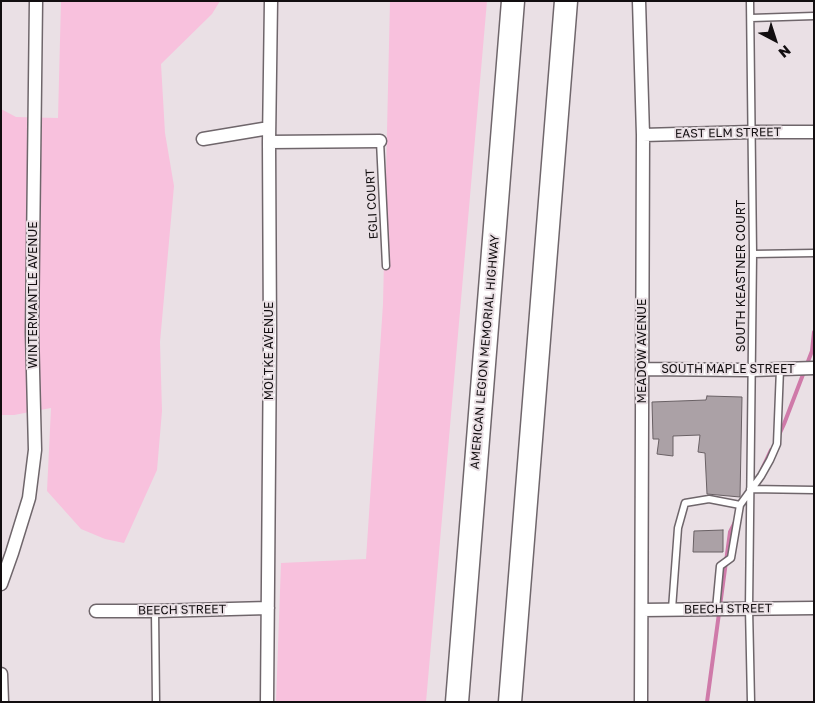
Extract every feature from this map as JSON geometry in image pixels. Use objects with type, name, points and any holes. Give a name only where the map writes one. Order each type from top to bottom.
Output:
[{"type":"highway","name":"AMERICAN LEGION MEMORIAL HIGHWAY","points":[[457,702],[513,1]]},
{"type":"highway","points":[[510,702],[566,1]]},
{"type":"street","name":"WINTERMANTLE AVENUE","points":[[1,584],[29,498],[35,450],[32,322],[36,1]]},
{"type":"street","name":"MOLTKE AVENUE","points":[[267,702],[271,1]]},
{"type":"street","name":"MEADOW AVENUE","points":[[639,1],[643,135],[641,702]]},
{"type":"street","points":[[203,139],[269,128]]},
{"type":"street","name":"EAST ELM STREET","points":[[643,135],[814,132]]},
{"type":"street","points":[[269,142],[380,141]]},
{"type":"street","name":"SOUTH MAPLE STREET","points":[[642,369],[751,370],[814,368]]},
{"type":"street","name":"BEECH STREET","points":[[96,611],[268,608]]},
{"type":"street","name":"BEECH STREET","points":[[642,610],[814,608]]},
{"type":"street","points":[[1,674],[2,702]]},
{"type":"lane","name":"SOUTH KEASTNER COURT","points":[[750,1],[753,254],[749,608],[751,702]]},
{"type":"lane","points":[[751,18],[814,16]]},
{"type":"lane","name":"EGLI COURT","points":[[380,141],[386,266]]},
{"type":"lane","points":[[753,254],[814,252]]},
{"type":"lane","points":[[716,608],[720,566],[731,558],[740,505],[761,476],[777,444],[780,369]]},
{"type":"lane","points":[[750,489],[814,490]]},
{"type":"lane","points":[[672,609],[678,528],[685,503],[709,499],[740,505]]},
{"type":"lane","points":[[155,611],[156,702]]},
{"type":"shaded area","points":[[61,1],[220,1],[212,14],[161,64],[165,133],[174,186],[160,342],[162,411],[157,470],[124,543],[105,539],[81,529],[47,491],[51,408],[14,415],[1,415],[1,109],[16,117],[58,118]]},
{"type":"shaded area","points":[[390,1],[487,1],[426,702],[276,702],[281,563],[366,559],[383,304]]},
{"type":"building","points":[[707,396],[742,397],[740,497],[707,494],[705,453],[698,452],[700,435],[673,436],[673,456],[657,454],[659,439],[653,439],[652,402],[706,400]]},
{"type":"building","points":[[723,530],[723,552],[693,552],[694,531]]},
{"type":"waterway","points":[[779,435],[812,351],[814,332]]},
{"type":"waterway","points":[[762,469],[771,450]]},
{"type":"waterway","points":[[707,702],[730,532],[735,522]]}]
